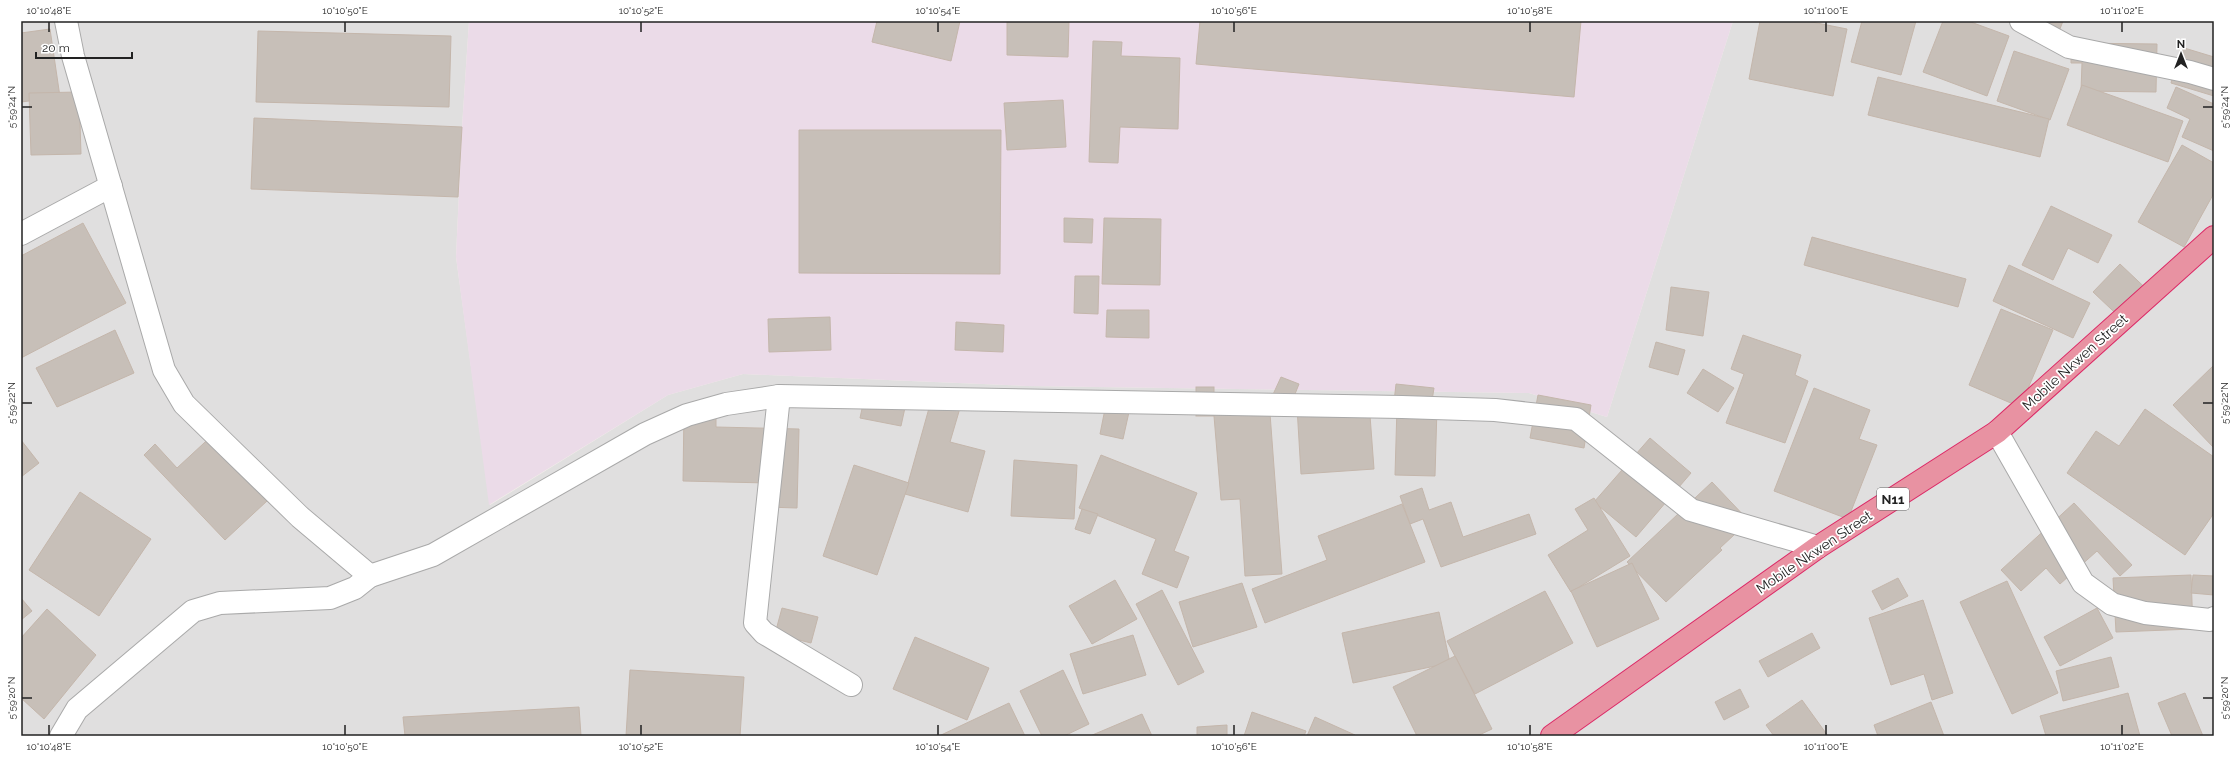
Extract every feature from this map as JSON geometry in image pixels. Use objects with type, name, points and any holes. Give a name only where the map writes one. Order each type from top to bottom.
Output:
[{"type":"highway","name":"Mobile Nkwen Street","points":[[1552,736],[1818,547],[1997,432],[2214,237]]},
{"type":"street","points":[[66,21],[73,56],[164,370],[184,404],[300,517],[370,576]]},
{"type":"street","points":[[2021,21],[2069,47],[2190,72],[2214,79]]},
{"type":"street","points":[[21,234],[111,186]]},
{"type":"street","points":[[779,396],[755,623],[764,634],[851,685]]},
{"type":"street","points":[[61,736],[77,709],[193,611],[220,603],[330,598],[355,588],[370,576],[433,555],[645,434],[687,415],[726,404],[779,396],[1402,407],[1495,410],[1576,419],[1691,510],[1818,547]]},
{"type":"street","points":[[1997,432],[2083,583],[2112,604],[2118,606],[2145,613],[2213,621]]},
{"type":"shaded area","points":[[21,21],[469,21],[456,257],[490,505],[668,395],[743,374],[1027,386],[1529,393],[1607,417],[1733,21],[2214,21],[2214,736],[21,736]]},
{"type":"shaded area","points":[[469,21],[1733,21],[1607,417],[1529,393],[1027,386],[743,374],[668,395],[489,505],[456,257]]},
{"type":"building","points":[[877,21],[960,21],[951,61],[872,42]]},
{"type":"building","points":[[1007,21],[1069,21],[1068,57],[1007,55]]},
{"type":"building","points":[[1200,21],[1581,21],[1574,97],[1196,64]]},
{"type":"building","points":[[1760,21],[1807,21],[1847,29],[1833,96],[1749,79]]},
{"type":"building","points":[[1862,21],[1916,21],[1901,75],[1851,62]]},
{"type":"building","points":[[1943,21],[1968,21],[2009,36],[1987,96],[1923,72]]},
{"type":"building","points":[[2024,21],[2063,21],[2058,34]]},
{"type":"building","points":[[50,29],[60,97],[21,102],[21,33]]},
{"type":"building","points":[[258,31],[451,36],[449,107],[256,102]]},
{"type":"building","points":[[1093,41],[1122,42],[1121,56],[1180,58],[1178,129],[1120,127],[1118,163],[1089,162]]},
{"type":"building","points":[[2071,43],[2157,44],[2156,92],[2081,91],[2082,63],[2071,63]]},
{"type":"building","points":[[2181,47],[2214,57],[2214,96],[2171,83]]},
{"type":"building","points":[[2014,51],[2069,69],[2050,120],[1997,101]]},
{"type":"building","points":[[1878,77],[2049,119],[2040,157],[1868,115]]},
{"type":"building","points":[[2082,85],[2183,121],[2168,162],[2067,125]]},
{"type":"building","points":[[2176,87],[2214,104],[2214,151],[2182,137],[2190,119],[2167,108]]},
{"type":"building","points":[[79,92],[81,154],[31,155],[29,93]]},
{"type":"building","points":[[1063,100],[1066,147],[1007,150],[1004,103]]},
{"type":"building","points":[[254,118],[462,127],[458,197],[251,189]]},
{"type":"building","points":[[799,130],[1001,130],[1000,274],[799,273]]},
{"type":"building","points":[[2182,145],[2214,163],[2214,193],[2184,247],[2138,222]]},
{"type":"building","points":[[2051,206],[2112,235],[2098,263],[2068,248],[2053,280],[2022,265]]},
{"type":"building","points":[[1064,218],[1093,219],[1092,243],[1064,242]]},
{"type":"building","points":[[1104,218],[1161,219],[1160,285],[1102,284]]},
{"type":"building","points":[[83,223],[126,303],[21,358],[21,256]]},
{"type":"building","points":[[1812,237],[1966,279],[1958,307],[1804,265]]},
{"type":"building","points":[[2120,264],[2156,298],[2129,326],[2093,292]]},
{"type":"building","points":[[2009,265],[2090,303],[2073,338],[1993,301]]},
{"type":"building","points":[[1075,276],[1099,276],[1098,314],[1074,313]]},
{"type":"building","points":[[1671,287],[1709,292],[1703,336],[1666,330]]},
{"type":"building","points":[[2001,309],[2053,330],[2020,407],[1969,385]]},
{"type":"building","points":[[1107,310],[1149,310],[1149,338],[1106,337]]},
{"type":"building","points":[[830,317],[831,350],[769,352],[768,319]]},
{"type":"building","points":[[956,322],[1004,325],[1003,352],[955,350]]},
{"type":"building","points":[[115,330],[134,373],[57,407],[36,368]]},
{"type":"building","points":[[1743,335],[1801,355],[1795,375],[1808,381],[1785,443],[1726,423],[1744,374],[1731,369]]},
{"type":"building","points":[[1656,342],[1685,350],[1678,375],[1649,367]]},
{"type":"building","points":[[2214,365],[2214,448],[2173,405]]},
{"type":"building","points":[[1703,369],[1734,388],[1718,412],[1687,393]]},
{"type":"building","points":[[1281,377],[1299,384],[1289,409],[1270,401]]},
{"type":"building","points":[[1396,384],[1434,388],[1431,407],[1394,402]]},
{"type":"building","points":[[1196,387],[1214,387],[1214,416],[1196,416]]},
{"type":"building","points":[[1814,388],[1870,410],[1859,439],[1877,445],[1848,519],[1774,491]]},
{"type":"building","points":[[865,395],[906,403],[901,426],[860,418]]},
{"type":"building","points":[[1538,395],[1591,405],[1584,448],[1530,438]]},
{"type":"building","points":[[1107,399],[1131,403],[1123,439],[1100,434]]},
{"type":"building","points":[[1269,400],[1282,574],[1245,576],[1240,499],[1221,500],[1213,404]]},
{"type":"building","points":[[931,401],[960,408],[950,442],[985,451],[968,512],[905,494]]},
{"type":"building","points":[[1369,402],[1374,469],[1301,474],[1297,407]]},
{"type":"building","points":[[1397,407],[1437,408],[1435,476],[1395,475]]},
{"type":"building","points":[[2145,409],[2214,457],[2214,513],[2185,555],[2067,473],[2096,431],[2119,446]]},
{"type":"building","points":[[684,410],[716,410],[716,427],[799,429],[797,508],[766,507],[767,483],[683,481]]},
{"type":"building","points":[[217,431],[249,482],[267,501],[225,540],[144,455],[155,444],[177,468]]},
{"type":"building","points":[[1650,438],[1691,473],[1636,537],[1594,502]]},
{"type":"building","points":[[21,440],[39,463],[21,477]]},
{"type":"building","points":[[1101,455],[1197,493],[1174,551],[1189,557],[1177,588],[1142,574],[1156,539],[1079,508]]},
{"type":"building","points":[[1014,460],[1077,465],[1074,519],[1011,516]]},
{"type":"building","points":[[854,465],[909,483],[877,575],[823,556]]},
{"type":"building","points":[[1712,482],[1749,521],[1720,548],[1722,550],[1666,602],[1627,562]]},
{"type":"building","points":[[1422,488],[1429,510],[1451,502],[1463,537],[1529,514],[1536,534],[1441,567],[1423,519],[1410,524],[1400,496]]},
{"type":"building","points":[[80,492],[151,539],[99,616],[29,570]]},
{"type":"building","points":[[1594,498],[1630,556],[1571,592],[1548,555],[1588,530],[1575,509]]},
{"type":"building","points":[[2074,503],[2132,565],[2120,576],[2097,551],[2060,584],[2046,568],[2021,591],[2001,570]]},
{"type":"building","points":[[1402,504],[1425,562],[1265,623],[1252,589],[1327,560],[1318,536]]},
{"type":"building","points":[[1082,509],[1098,514],[1090,534],[1075,529]]},
{"type":"building","points":[[1632,563],[1659,619],[1597,647],[1571,591]]},
{"type":"building","points":[[2191,575],[2193,629],[2116,632],[2113,578]]},
{"type":"building","points":[[2193,575],[2214,576],[2214,595],[2191,593]]},
{"type":"building","points":[[1898,578],[1908,596],[1882,610],[1872,591]]},
{"type":"building","points":[[1115,580],[1137,619],[1092,644],[1069,606]]},
{"type":"building","points":[[2007,581],[2058,693],[2012,714],[1960,602]]},
{"type":"building","points":[[1242,583],[1257,627],[1193,647],[1179,602]]},
{"type":"building","points":[[1162,590],[1204,672],[1178,685],[1136,604]]},
{"type":"building","points":[[1545,591],[1573,643],[1475,694],[1447,641]]},
{"type":"building","points":[[21,598],[32,611],[21,620]]},
{"type":"building","points":[[1923,600],[1953,693],[1932,700],[1924,674],[1891,685],[1869,618]]},
{"type":"building","points":[[782,608],[818,617],[811,643],[775,634]]},
{"type":"building","points":[[2097,608],[2113,638],[2060,666],[2044,637]]},
{"type":"building","points":[[47,609],[96,655],[44,719],[21,698],[21,638]]},
{"type":"building","points":[[1439,612],[1450,663],[1353,683],[1342,633]]},
{"type":"building","points":[[1812,633],[1820,648],[1768,677],[1759,661]]},
{"type":"building","points":[[1133,635],[1146,675],[1083,694],[1070,654]]},
{"type":"building","points":[[915,637],[989,668],[967,720],[893,689]]},
{"type":"building","points":[[1455,656],[1492,729],[1477,736],[1417,736],[1393,687]]},
{"type":"building","points":[[2111,657],[2119,687],[2063,701],[2056,671]]},
{"type":"building","points":[[630,670],[744,677],[740,736],[626,736]]},
{"type":"building","points":[[1063,670],[1089,724],[1064,736],[1042,736],[1020,691]]},
{"type":"building","points":[[1740,689],[1749,707],[1724,720],[1715,702]]},
{"type":"building","points":[[2128,693],[2140,736],[2046,736],[2040,716]]},
{"type":"building","points":[[2185,693],[2203,736],[2172,736],[2158,703]]},
{"type":"building","points":[[1802,700],[1828,736],[1774,736],[1766,725]]},
{"type":"building","points":[[1931,702],[1944,736],[1878,736],[1874,725]]},
{"type":"building","points":[[1009,703],[1025,736],[939,736]]},
{"type":"building","points":[[579,707],[581,736],[405,736],[403,717]]},
{"type":"building","points":[[1252,712],[1306,731],[1304,736],[1244,736]]},
{"type":"building","points":[[1142,714],[1152,736],[1090,736]]},
{"type":"building","points":[[1315,717],[1355,735],[1307,736]]},
{"type":"building","points":[[1227,725],[1227,736],[1197,736],[1197,727]]}]
